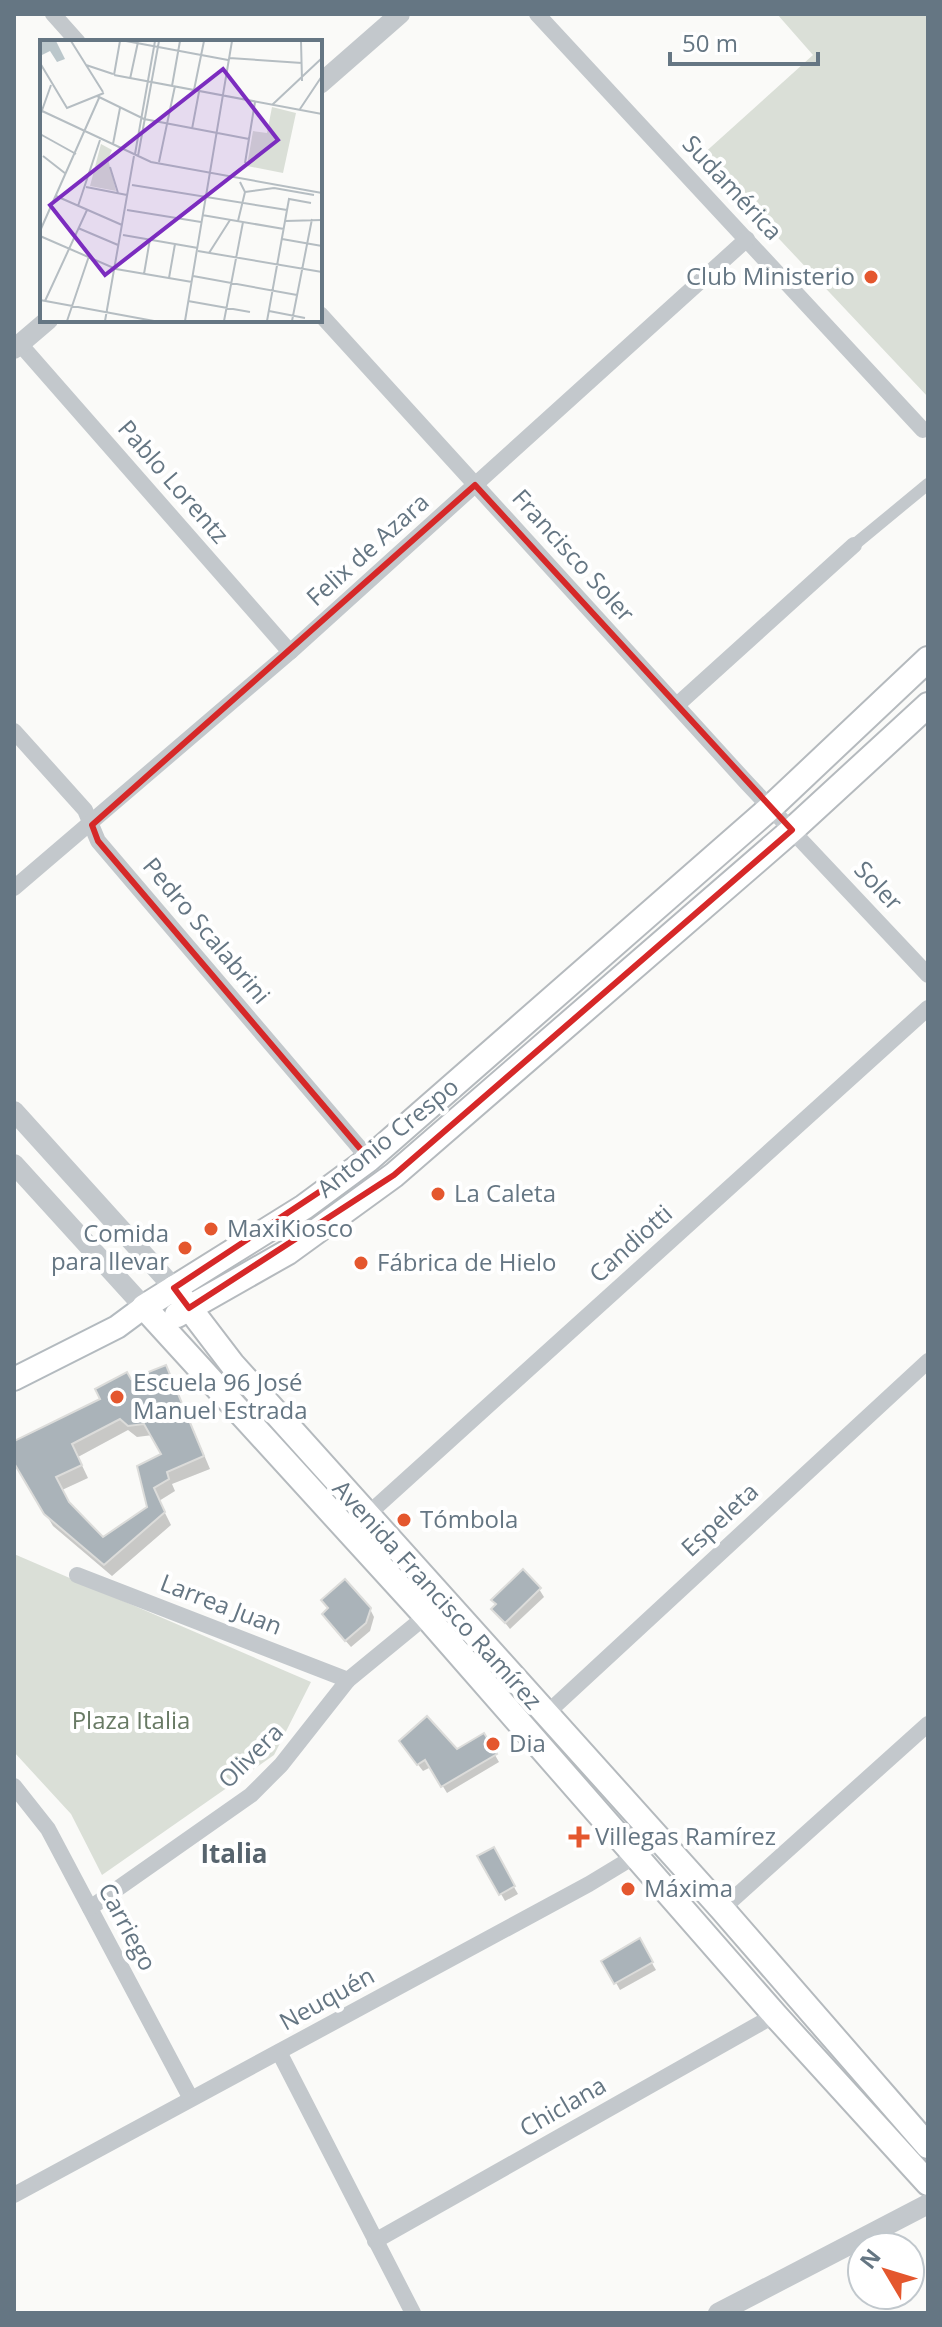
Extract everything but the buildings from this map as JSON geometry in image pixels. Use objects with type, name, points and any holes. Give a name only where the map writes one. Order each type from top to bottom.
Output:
[{"type":"main road","name":"Antonio Crespo","points":[[152,1315],[174,1288],[304,1207],[369,1159],[770,808],[928,659]]},
{"type":"main road","name":"Antonio Crespo","points":[[14,1379],[117,1327],[152,1315],[189,1308],[288,1252],[394,1175],[792,830],[928,705]]},
{"type":"main road","name":"Avenida Francisco Ramírez","points":[[174,1288],[232,1364],[722,1909],[928,2146]]},
{"type":"main road","name":"Avenida Francisco Ramírez","points":[[152,1315],[426,1616],[775,2015],[928,2183]]},
{"type":"street","points":[[53,14],[76,40]]},
{"type":"street","points":[[322,82],[400,14]]},
{"type":"street","name":"Sudamérica","points":[[537,14],[923,430]]},
{"type":"street","name":"Felix de Azara","points":[[14,888],[92,825],[290,652],[747,239]]},
{"type":"street","name":"Francisco Soler","points":[[322,316],[792,830]]},
{"type":"street","points":[[17,346],[46,322]]},
{"type":"street","name":"Pablo Lorentz","points":[[17,346],[290,652]]},
{"type":"street","points":[[677,705],[854,545],[928,484]]},
{"type":"street","name":"Pedro Scalabrini","points":[[14,731],[85,810],[98,841],[369,1159]]},
{"type":"street","name":"Soler","points":[[792,830],[928,975]]},
{"type":"street","name":"Candiotti","points":[[366,1516],[928,1008]]},
{"type":"street","name":"Avenida Francisco Ramírez","points":[[14,1111],[174,1288]]},
{"type":"street","name":"Avenida Francisco Ramírez","points":[[14,1164],[152,1315]]},
{"type":"street","name":"Espeleta","points":[[545,1715],[928,1361]]},
{"type":"street","name":"Larrea Juan","points":[[77,1575],[348,1680]]},
{"type":"street","name":"Olivera","points":[[90,1908],[251,1795],[281,1765],[348,1680],[426,1616]]},
{"type":"street","points":[[722,1909],[928,1724]]},
{"type":"street","name":"Carriego","points":[[14,1786],[48,1829],[190,2097]]},
{"type":"street","name":"Neuquén","points":[[14,2195],[638,1856],[660,1841]]},
{"type":"street","name":"Chiclana","points":[[375,2241],[775,2015]]},
{"type":"street","points":[[279,2052],[413,2313]]},
{"type":"street","points":[[718,2313],[928,2204]]},
{"type":"highlighted area","points":[[475,485],[792,830],[394,1175],[189,1308],[174,1288],[369,1159],[98,841],[92,825]]},
{"type":"green space","name":"Club Ministerio","points":[[777,14],[928,14],[928,397],[701,156],[813,55]]},
{"type":"green space","name":"Plaza Italia","points":[[14,1554],[311,1682],[274,1755],[102,1875],[71,1814],[14,1752]]},
{"type":"place","name":"Club Ministerio","points":[[871,277]]},
{"type":"place","name":"La Caleta","points":[[438,1194]]},
{"type":"place","name":"MaxiKiosco","points":[[211,1229]]},
{"type":"place","name":"Comida para llevar","points":[[185,1248]]},
{"type":"place","name":"Fábrica de Hielo","points":[[361,1263]]},
{"type":"place","name":"Escuela 96 José Manuel Estrada","points":[[117,1397]]},
{"type":"place","name":"Tómbola","points":[[404,1520]]},
{"type":"place","name":"Dia","points":[[493,1744]]},
{"type":"place","name":"Villegas Ramírez","points":[[579,1837]]},
{"type":"place","name":"Máxima","points":[[628,1889]]},
{"type":"district","name":"Italia","points":[[234,1854]]}]
